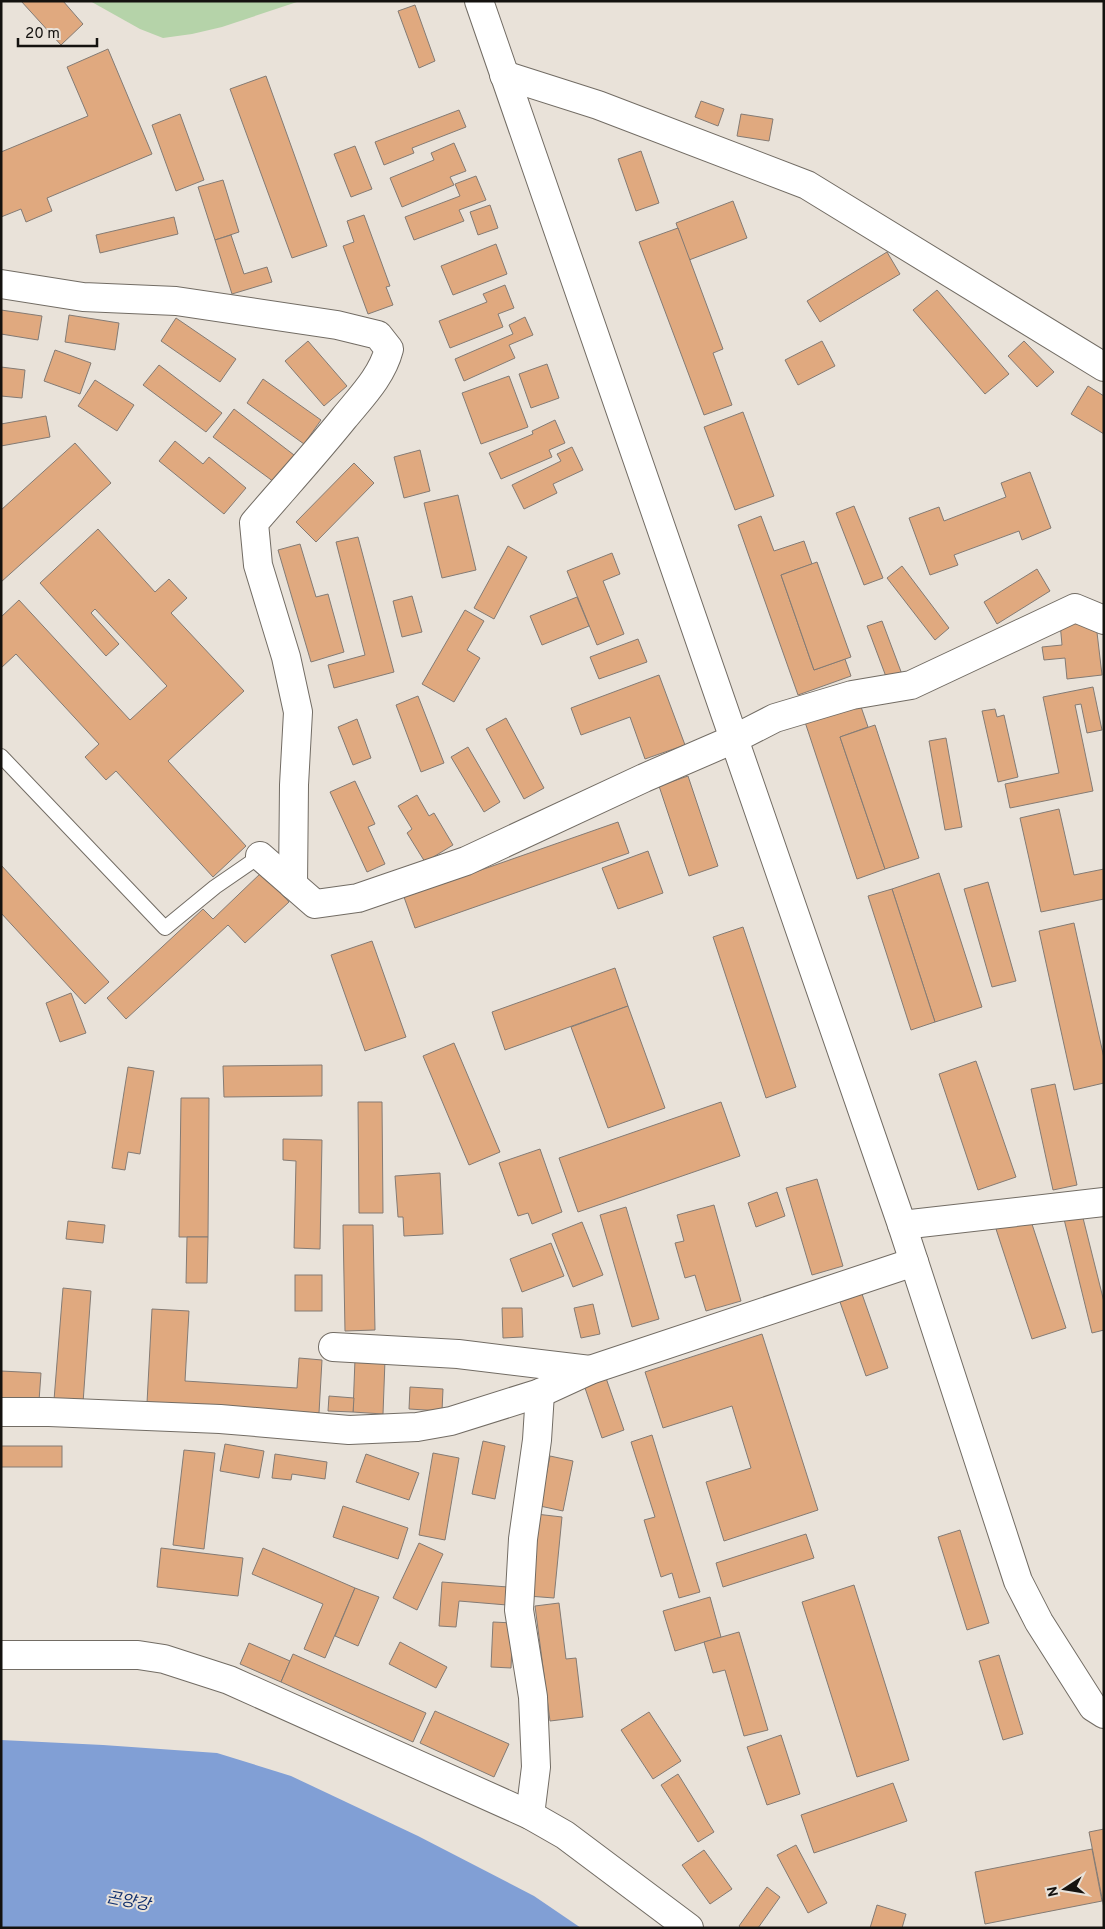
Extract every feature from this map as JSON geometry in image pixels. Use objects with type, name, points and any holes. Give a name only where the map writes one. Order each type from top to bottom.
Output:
[{"type":"street","points":[[479,1],[902,1225],[1018,1581],[1039,1622],[1093,1707],[1104,1714]]},
{"type":"street","points":[[504,75],[598,105],[807,185],[1104,368]]},
{"type":"street","points":[[1,284],[82,298],[176,301],[337,325],[378,335],[389,349],[385,365],[368,388],[254,523],[258,565],[286,657],[298,712],[294,785],[293,885]]},
{"type":"street","points":[[260,856],[315,904],[358,898],[466,861],[776,718],[852,695],[911,686],[1075,608],[1104,620]]},
{"type":"street","points":[[902,1225],[1104,1202]]},
{"type":"street","points":[[1,1412],[49,1412],[220,1419],[350,1430],[417,1428],[451,1421],[540,1393],[590,1370],[914,1262]]},
{"type":"street","points":[[333,1347],[458,1354],[590,1370]]},
{"type":"street","points":[[530,1815],[536,1767],[533,1697],[519,1610],[523,1539],[540,1393]]},
{"type":"street","points":[[1,1655],[138,1655],[164,1659],[228,1680],[530,1815],[565,1835],[689,1928]]},
{"type":"lane","points":[[1,756],[165,928],[215,887],[260,856]]},
{"type":"green space","points":[[90,1],[300,1],[222,27],[163,38],[140,29]]},
{"type":"water","name":"곤양강","points":[[1,1740],[217,1753],[291,1776],[418,1836],[534,1896],[581,1928],[1,1928]]},
{"type":"building","points":[[21,1],[63,1],[83,24],[61,45]]},
{"type":"building","points":[[415,5],[435,61],[419,68],[398,11]]},
{"type":"building","points":[[108,49],[152,154],[47,198],[52,211],[26,222],[21,209],[1,217],[1,152],[88,116],[67,67]]},
{"type":"building","points":[[266,76],[327,246],[292,258],[230,89]]},
{"type":"building","points":[[701,101],[724,109],[718,126],[695,117]]},
{"type":"building","points":[[459,110],[466,127],[412,148],[414,153],[384,165],[375,142]]},
{"type":"building","points":[[180,114],[204,180],[176,191],[152,125]]},
{"type":"building","points":[[741,114],[773,119],[769,141],[737,136]]},
{"type":"building","points":[[454,143],[466,171],[450,177],[454,185],[402,207],[390,178],[434,160],[431,153]]},
{"type":"building","points":[[355,146],[372,189],[351,197],[334,154]]},
{"type":"building","points":[[641,151],[659,203],[636,211],[618,159]]},
{"type":"building","points":[[476,176],[486,200],[459,210],[464,221],[414,240],[405,217],[460,196],[455,184]]},
{"type":"building","points":[[223,180],[239,232],[215,240],[198,187]]},
{"type":"building","points":[[733,201],[747,238],[689,260],[676,223]]},
{"type":"building","points":[[490,205],[498,228],[478,235],[470,212]]},
{"type":"building","points":[[364,215],[390,286],[386,287],[393,305],[368,314],[343,246],[354,242],[347,221]]},
{"type":"building","points":[[174,217],[178,234],[100,253],[96,235]]},
{"type":"building","points":[[678,228],[723,349],[713,353],[732,405],[704,415],[639,242]]},
{"type":"building","points":[[231,235],[244,274],[267,267],[272,282],[232,294],[215,240]]},
{"type":"building","points":[[496,244],[507,274],[453,295],[441,266]]},
{"type":"building","points":[[887,252],[900,274],[820,322],[807,301]]},
{"type":"building","points":[[505,285],[514,308],[498,314],[503,327],[450,348],[439,321],[487,302],[483,294]]},
{"type":"building","points":[[937,290],[1009,374],[985,394],[913,310]]},
{"type":"building","points":[[1,310],[42,316],[38,340],[1,334]]},
{"type":"building","points":[[69,315],[119,323],[115,350],[65,342]]},
{"type":"building","points":[[525,317],[533,335],[509,345],[515,358],[464,381],[455,359],[513,334],[509,325]]},
{"type":"building","points":[[176,318],[236,359],[220,382],[161,341]]},
{"type":"building","points":[[308,341],[347,386],[324,406],[285,361]]},
{"type":"building","points":[[822,341],[835,366],[798,385],[785,360]]},
{"type":"building","points":[[1024,341],[1054,372],[1037,387],[1008,356]]},
{"type":"building","points":[[55,350],[91,363],[80,394],[44,381]]},
{"type":"building","points":[[547,364],[559,398],[531,408],[519,374]]},
{"type":"building","points":[[159,365],[222,413],[206,432],[143,385]]},
{"type":"building","points":[[1,367],[25,370],[22,398],[1,396]]},
{"type":"building","points":[[509,376],[528,427],[481,444],[462,393]]},
{"type":"building","points":[[263,379],[321,420],[304,444],[247,403]]},
{"type":"building","points":[[95,380],[134,405],[117,431],[78,406]]},
{"type":"building","points":[[1088,386],[1104,396],[1104,434],[1071,414]]},
{"type":"building","points":[[234,409],[294,455],[274,482],[213,437]]},
{"type":"building","points":[[743,412],[774,496],[735,510],[704,427]]},
{"type":"building","points":[[46,416],[50,437],[1,446],[1,424]]},
{"type":"building","points":[[555,420],[565,443],[549,450],[552,457],[501,479],[489,453],[533,434],[532,431]]},
{"type":"building","points":[[175,441],[203,464],[209,457],[246,488],[224,514],[159,461]]},
{"type":"building","points":[[75,443],[111,483],[1,582],[1,510]]},
{"type":"building","points":[[572,447],[583,470],[553,484],[557,493],[524,509],[512,485],[561,461],[557,454]]},
{"type":"building","points":[[420,450],[430,491],[404,498],[394,457]]},
{"type":"building","points":[[354,463],[374,483],[316,542],[296,522]]},
{"type":"building","points":[[1030,472],[1051,528],[1022,540],[1019,531],[954,555],[958,565],[930,575],[909,518],[939,507],[944,521],[1006,497],[1001,483]]},
{"type":"building","points":[[458,495],[476,570],[442,578],[424,503]]},
{"type":"building","points":[[854,506],[883,578],[864,585],[836,513]]},
{"type":"building","points":[[761,516],[774,551],[804,541],[812,564],[781,575],[814,670],[845,659],[851,676],[798,695],[738,525]]},
{"type":"building","points":[[98,529],[155,592],[169,579],[187,598],[171,613],[244,691],[168,761],[246,846],[213,877],[116,771],[106,780],[85,757],[99,744],[16,654],[1,668],[1,617],[19,600],[130,720],[167,686],[95,609],[91,613],[119,644],[106,656],[40,583]]},
{"type":"building","points":[[358,537],[394,672],[334,688],[328,665],[365,655],[336,542]]},
{"type":"building","points":[[300,544],[316,597],[328,594],[344,652],[311,662],[278,550]]},
{"type":"building","points":[[508,546],[527,557],[494,619],[474,608]]},
{"type":"building","points":[[612,553],[620,574],[603,581],[624,634],[597,645],[567,571]]},
{"type":"building","points":[[817,562],[851,657],[814,670],[781,575]]},
{"type":"building","points":[[902,566],[949,628],[935,640],[887,578]]},
{"type":"building","points":[[1037,569],[1050,591],[997,624],[984,602]]},
{"type":"building","points":[[412,596],[422,632],[402,637],[393,601]]},
{"type":"building","points":[[577,597],[589,626],[542,645],[530,616]]},
{"type":"building","points":[[465,610],[484,621],[467,650],[480,658],[454,702],[422,684]]},
{"type":"building","points":[[1084,620],[1096,624],[1102,675],[1067,679],[1065,658],[1044,660],[1042,647],[1062,645],[1060,623]]},
{"type":"building","points":[[882,621],[903,677],[888,682],[867,626]]},
{"type":"building","points":[[638,639],[647,662],[599,679],[590,657]]},
{"type":"building","points":[[659,675],[685,745],[645,759],[630,717],[581,735],[571,708]]},
{"type":"building","points":[[1093,687],[1102,730],[1087,733],[1081,704],[1075,705],[1093,791],[1010,808],[1005,784],[1059,773],[1043,697]]},
{"type":"building","points":[[418,696],[444,763],[421,772],[396,705]]},
{"type":"building","points":[[859,701],[868,727],[840,737],[885,869],[857,879],[804,719]]},
{"type":"building","points":[[995,709],[997,717],[1004,715],[1018,777],[998,782],[982,711]]},
{"type":"building","points":[[506,718],[544,788],[524,799],[486,729]]},
{"type":"building","points":[[357,719],[371,758],[353,765],[338,727]]},
{"type":"building","points":[[875,725],[919,858],[885,869],[840,737]]},
{"type":"building","points":[[946,738],[962,827],[945,830],[929,741]]},
{"type":"building","points":[[468,747],[500,802],[484,812],[451,757]]},
{"type":"building","points":[[688,776],[718,866],[689,876],[659,786]]},
{"type":"building","points":[[355,781],[375,824],[368,827],[385,864],[367,872],[330,792]]},
{"type":"building","points":[[417,795],[429,816],[434,813],[453,845],[425,862],[407,833],[412,829],[398,806]]},
{"type":"building","points":[[1059,809],[1074,875],[1104,869],[1104,899],[1041,912],[1020,818]]},
{"type":"building","points":[[618,822],[629,853],[415,928],[404,897]]},
{"type":"building","points":[[648,851],[663,893],[618,909],[602,868]]},
{"type":"building","points":[[1,865],[109,982],[85,1004],[1,913]]},
{"type":"building","points":[[262,872],[289,902],[245,943],[228,925],[126,1019],[107,998],[203,909],[213,919]]},
{"type":"building","points":[[939,873],[982,1007],[935,1022],[892,889]]},
{"type":"building","points":[[988,882],[1016,981],[992,987],[964,889]]},
{"type":"building","points":[[892,889],[935,1022],[911,1030],[868,896]]},
{"type":"building","points":[[1074,923],[1104,1058],[1104,1083],[1074,1090],[1039,931]]},
{"type":"building","points":[[743,927],[796,1087],[766,1098],[713,937]]},
{"type":"building","points":[[372,941],[406,1037],[365,1051],[331,955]]},
{"type":"building","points":[[615,968],[628,1006],[505,1050],[492,1012]]},
{"type":"building","points":[[71,993],[86,1033],[60,1042],[46,1003]]},
{"type":"building","points":[[628,1006],[665,1108],[608,1128],[571,1027]]},
{"type":"building","points":[[454,1043],[500,1152],[469,1165],[423,1056]]},
{"type":"building","points":[[976,1061],[1016,1177],[978,1190],[939,1074]]},
{"type":"building","points":[[322,1065],[322,1096],[224,1097],[223,1066]]},
{"type":"building","points":[[128,1067],[154,1071],[140,1154],[128,1152],[125,1170],[112,1168]]},
{"type":"building","points":[[1055,1084],[1077,1185],[1053,1190],[1031,1089]]},
{"type":"building","points":[[181,1098],[209,1098],[208,1237],[179,1237]]},
{"type":"building","points":[[358,1102],[382,1102],[383,1213],[359,1213]]},
{"type":"building","points":[[721,1102],[740,1156],[578,1212],[559,1158]]},
{"type":"building","points":[[283,1139],[322,1140],[320,1249],[294,1248],[296,1161],[283,1160]]},
{"type":"building","points":[[540,1149],[562,1212],[532,1224],[528,1213],[518,1216],[499,1163]]},
{"type":"building","points":[[440,1173],[443,1234],[404,1236],[403,1217],[398,1217],[395,1176]]},
{"type":"building","points":[[817,1179],[843,1266],[812,1275],[786,1188]]},
{"type":"building","points":[[777,1192],[785,1216],[756,1227],[748,1203]]},
{"type":"building","points":[[714,1205],[741,1301],[706,1311],[695,1275],[685,1278],[675,1243],[684,1241],[677,1215]]},
{"type":"building","points":[[626,1207],[659,1319],[632,1327],[600,1215]]},
{"type":"building","points":[[1081,1210],[1104,1302],[1104,1330],[1092,1333],[1063,1215]]},
{"type":"building","points":[[1030,1218],[1066,1328],[1032,1339],[996,1229]]},
{"type":"building","points":[[68,1221],[105,1225],[103,1243],[66,1239]]},
{"type":"building","points":[[582,1222],[603,1275],[573,1287],[552,1234]]},
{"type":"building","points":[[343,1225],[373,1225],[375,1330],[345,1331]]},
{"type":"building","points":[[187,1237],[208,1237],[207,1283],[186,1283]]},
{"type":"building","points":[[551,1243],[564,1276],[522,1292],[510,1259]]},
{"type":"building","points":[[295,1275],[322,1275],[322,1311],[295,1311]]},
{"type":"building","points":[[63,1288],[91,1291],[83,1403],[54,1400]]},
{"type":"building","points":[[862,1294],[888,1368],[866,1376],[840,1302]]},
{"type":"building","points":[[593,1304],[600,1334],[581,1338],[574,1308]]},
{"type":"building","points":[[502,1308],[522,1308],[523,1337],[503,1338]]},
{"type":"building","points":[[152,1309],[189,1311],[185,1381],[297,1388],[299,1358],[322,1360],[319,1413],[147,1403]]},
{"type":"building","points":[[762,1334],[818,1510],[724,1541],[706,1482],[751,1468],[732,1406],[663,1428],[645,1372]]},
{"type":"building","points":[[355,1359],[385,1360],[383,1414],[353,1412]]},
{"type":"building","points":[[1,1371],[41,1373],[39,1401],[1,1399]]},
{"type":"building","points":[[606,1378],[624,1430],[602,1438],[584,1385]]},
{"type":"building","points":[[410,1387],[443,1389],[442,1411],[409,1409]]},
{"type":"building","points":[[329,1396],[354,1398],[353,1412],[328,1411]]},
{"type":"building","points":[[652,1435],[700,1592],[679,1598],[672,1573],[661,1577],[644,1520],[655,1517],[631,1442]]},
{"type":"building","points":[[483,1441],[505,1446],[495,1499],[472,1494]]},
{"type":"building","points":[[225,1444],[264,1451],[259,1478],[220,1471]]},
{"type":"building","points":[[1,1446],[62,1446],[62,1467],[1,1467]]},
{"type":"building","points":[[184,1450],[215,1453],[204,1549],[173,1545]]},
{"type":"building","points":[[433,1453],[459,1458],[445,1540],[419,1535]]},
{"type":"building","points":[[275,1454],[327,1462],[325,1479],[292,1474],[291,1480],[272,1478]]},
{"type":"building","points":[[366,1454],[419,1473],[409,1500],[356,1482]]},
{"type":"building","points":[[550,1456],[573,1461],[563,1511],[540,1506]]},
{"type":"building","points":[[343,1506],[408,1528],[398,1559],[333,1537]]},
{"type":"building","points":[[536,1514],[562,1517],[554,1598],[528,1596]]},
{"type":"building","points":[[960,1530],[989,1623],[967,1630],[938,1537]]},
{"type":"building","points":[[806,1534],[814,1558],[723,1587],[716,1563]]},
{"type":"building","points":[[419,1543],[443,1554],[417,1610],[393,1598]]},
{"type":"building","points":[[161,1548],[243,1558],[238,1596],[157,1587]]},
{"type":"building","points":[[263,1548],[355,1588],[325,1658],[304,1649],[323,1604],[252,1574]]},
{"type":"building","points":[[442,1582],[508,1587],[507,1605],[459,1601],[456,1627],[439,1626]]},
{"type":"building","points":[[854,1585],[909,1760],[857,1777],[802,1602]]},
{"type":"building","points":[[355,1588],[379,1597],[358,1646],[335,1636]]},
{"type":"building","points":[[710,1597],[721,1637],[675,1651],[663,1611]]},
{"type":"building","points":[[559,1603],[566,1659],[576,1658],[583,1717],[550,1721],[535,1606]]},
{"type":"building","points":[[493,1622],[513,1623],[511,1668],[491,1667]]},
{"type":"building","points":[[739,1632],[768,1730],[744,1736],[725,1670],[713,1673],[704,1642]]},
{"type":"building","points":[[400,1642],[447,1667],[436,1688],[389,1664]]},
{"type":"building","points":[[249,1643],[290,1661],[281,1682],[240,1664]]},
{"type":"building","points":[[293,1654],[426,1713],[413,1742],[281,1682]]},
{"type":"building","points":[[999,1655],[1023,1734],[1003,1740],[979,1661]]},
{"type":"building","points":[[435,1711],[509,1744],[494,1777],[420,1743]]},
{"type":"building","points":[[649,1712],[681,1761],[653,1779],[621,1730]]},
{"type":"building","points":[[781,1735],[800,1794],[767,1805],[747,1747]]},
{"type":"building","points":[[678,1774],[714,1832],[698,1842],[661,1785]]},
{"type":"building","points":[[893,1783],[907,1821],[814,1853],[801,1815]]},
{"type":"building","points":[[1104,1829],[1104,1908],[1089,1832]]},
{"type":"building","points":[[796,1845],[827,1903],[808,1913],[777,1855]]},
{"type":"building","points":[[1092,1849],[1102,1901],[985,1924],[975,1872]]},
{"type":"building","points":[[704,1850],[732,1889],[710,1904],[682,1865]]},
{"type":"building","points":[[767,1887],[780,1897],[758,1928],[741,1928],[739,1926]]},
{"type":"building","points":[[877,1905],[906,1914],[902,1928],[870,1928]]}]
